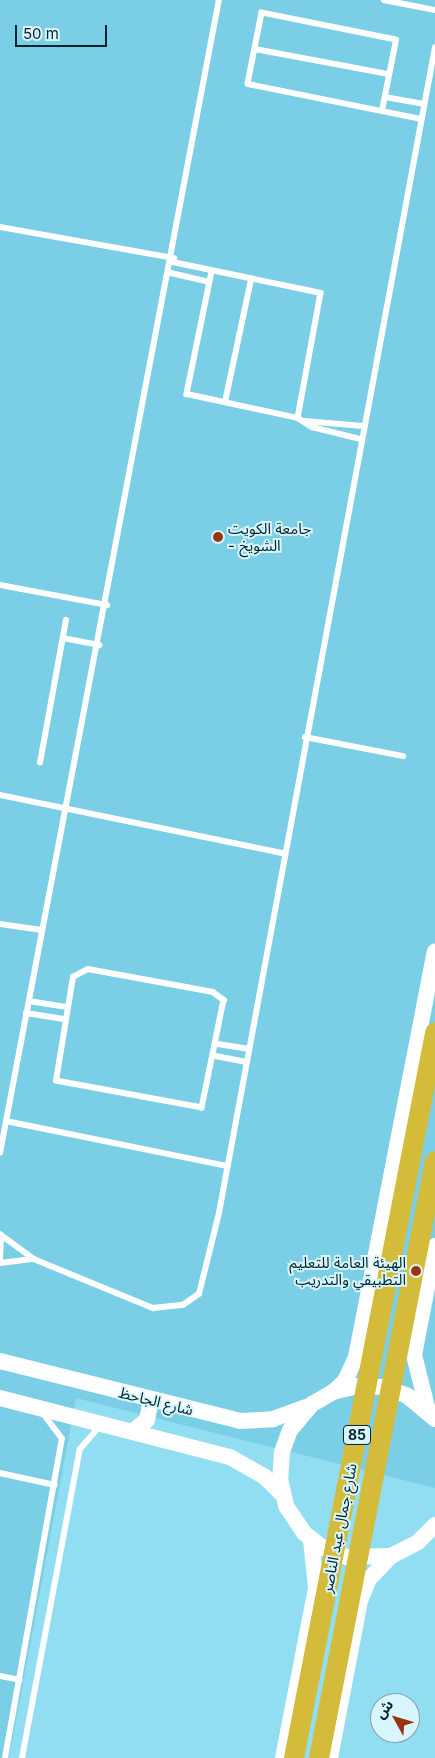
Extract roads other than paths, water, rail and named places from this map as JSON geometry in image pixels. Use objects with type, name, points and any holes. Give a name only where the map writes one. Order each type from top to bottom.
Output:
[{"type":"highway","name":"شارع جمال عبد الناصر","points":[[294,1758],[435,1033]]},
{"type":"highway","name":"شارع جمال عبد الناصر","points":[[319,1758],[435,1161]]},
{"type":"main road","points":[[333,1392],[345,1381],[356,1358],[435,952]]},
{"type":"main road","points":[[432,1415],[414,1355],[435,1246]]},
{"type":"main road","name":"شارع الجاحظ","points":[[0,1361],[151,1400],[253,1422],[273,1420],[312,1404],[333,1392]]},
{"type":"main road","points":[[333,1392],[358,1386],[384,1387],[408,1396],[432,1415]]},
{"type":"main road","points":[[0,1398],[230,1457],[260,1474],[282,1494]]},
{"type":"main road","points":[[133,1431],[147,1420],[151,1400]]},
{"type":"main road","points":[[312,1404],[286,1440],[280,1462],[282,1494],[296,1524],[311,1540],[347,1557],[391,1556]]},
{"type":"main road","points":[[330,1758],[360,1601],[369,1579],[391,1556],[432,1531]]},
{"type":"main road","points":[[283,1758],[316,1588],[311,1540]]},
{"type":"lane","points":[[0,1153],[65,806],[107,605],[173,260],[219,0]]},
{"type":"lane","points":[[384,0],[435,10]]},
{"type":"lane","points":[[382,111],[396,40],[262,13],[248,84],[421,119]]},
{"type":"lane","points":[[0,1234],[34,1259],[153,1308],[182,1305],[199,1294],[208,1268],[283,853],[435,48]]},
{"type":"lane","points":[[255,49],[389,74]]},
{"type":"lane","points":[[385,97],[423,104]]},
{"type":"lane","points":[[0,227],[173,260],[212,272],[321,293],[298,418]]},
{"type":"lane","points":[[212,272],[187,394],[305,421],[363,426]]},
{"type":"lane","points":[[170,273],[209,282]]},
{"type":"lane","points":[[224,402],[251,280]]},
{"type":"lane","points":[[305,421],[312,428],[361,439]]},
{"type":"lane","points":[[0,585],[107,605]]},
{"type":"lane","points":[[40,764],[66,620]]},
{"type":"lane","points":[[63,638],[99,645]]},
{"type":"lane","points":[[305,737],[403,756]]},
{"type":"lane","points":[[0,795],[65,806],[283,853]]},
{"type":"lane","points":[[0,924],[42,930]]},
{"type":"lane","points":[[88,969],[213,992],[224,1000],[225,1011],[216,1056],[202,1108],[59,1083],[55,1077],[64,1019],[74,977],[88,969]]},
{"type":"lane","points":[[29,1001],[66,1007]]},
{"type":"lane","points":[[26,1013],[64,1019]]},
{"type":"lane","points":[[218,1044],[248,1049]]},
{"type":"lane","points":[[216,1056],[246,1062]]},
{"type":"lane","points":[[6,1121],[227,1166]]},
{"type":"lane","points":[[0,1234],[0,1258]]},
{"type":"lane","points":[[0,1263],[34,1259]]},
{"type":"lane","points":[[6,1758],[62,1439],[37,1408]]},
{"type":"lane","points":[[22,1758],[80,1449],[102,1423]]},
{"type":"lane","points":[[0,1473],[55,1484]]},
{"type":"lane","points":[[0,1676],[20,1680]]},
{"type":"place","name":"جامعة الكويت - الشويخ","points":[[218,537]]},
{"type":"place","name":"الهيئة العامة للتعليم التطبيقي والتدريب","points":[[416,1271]]}]
